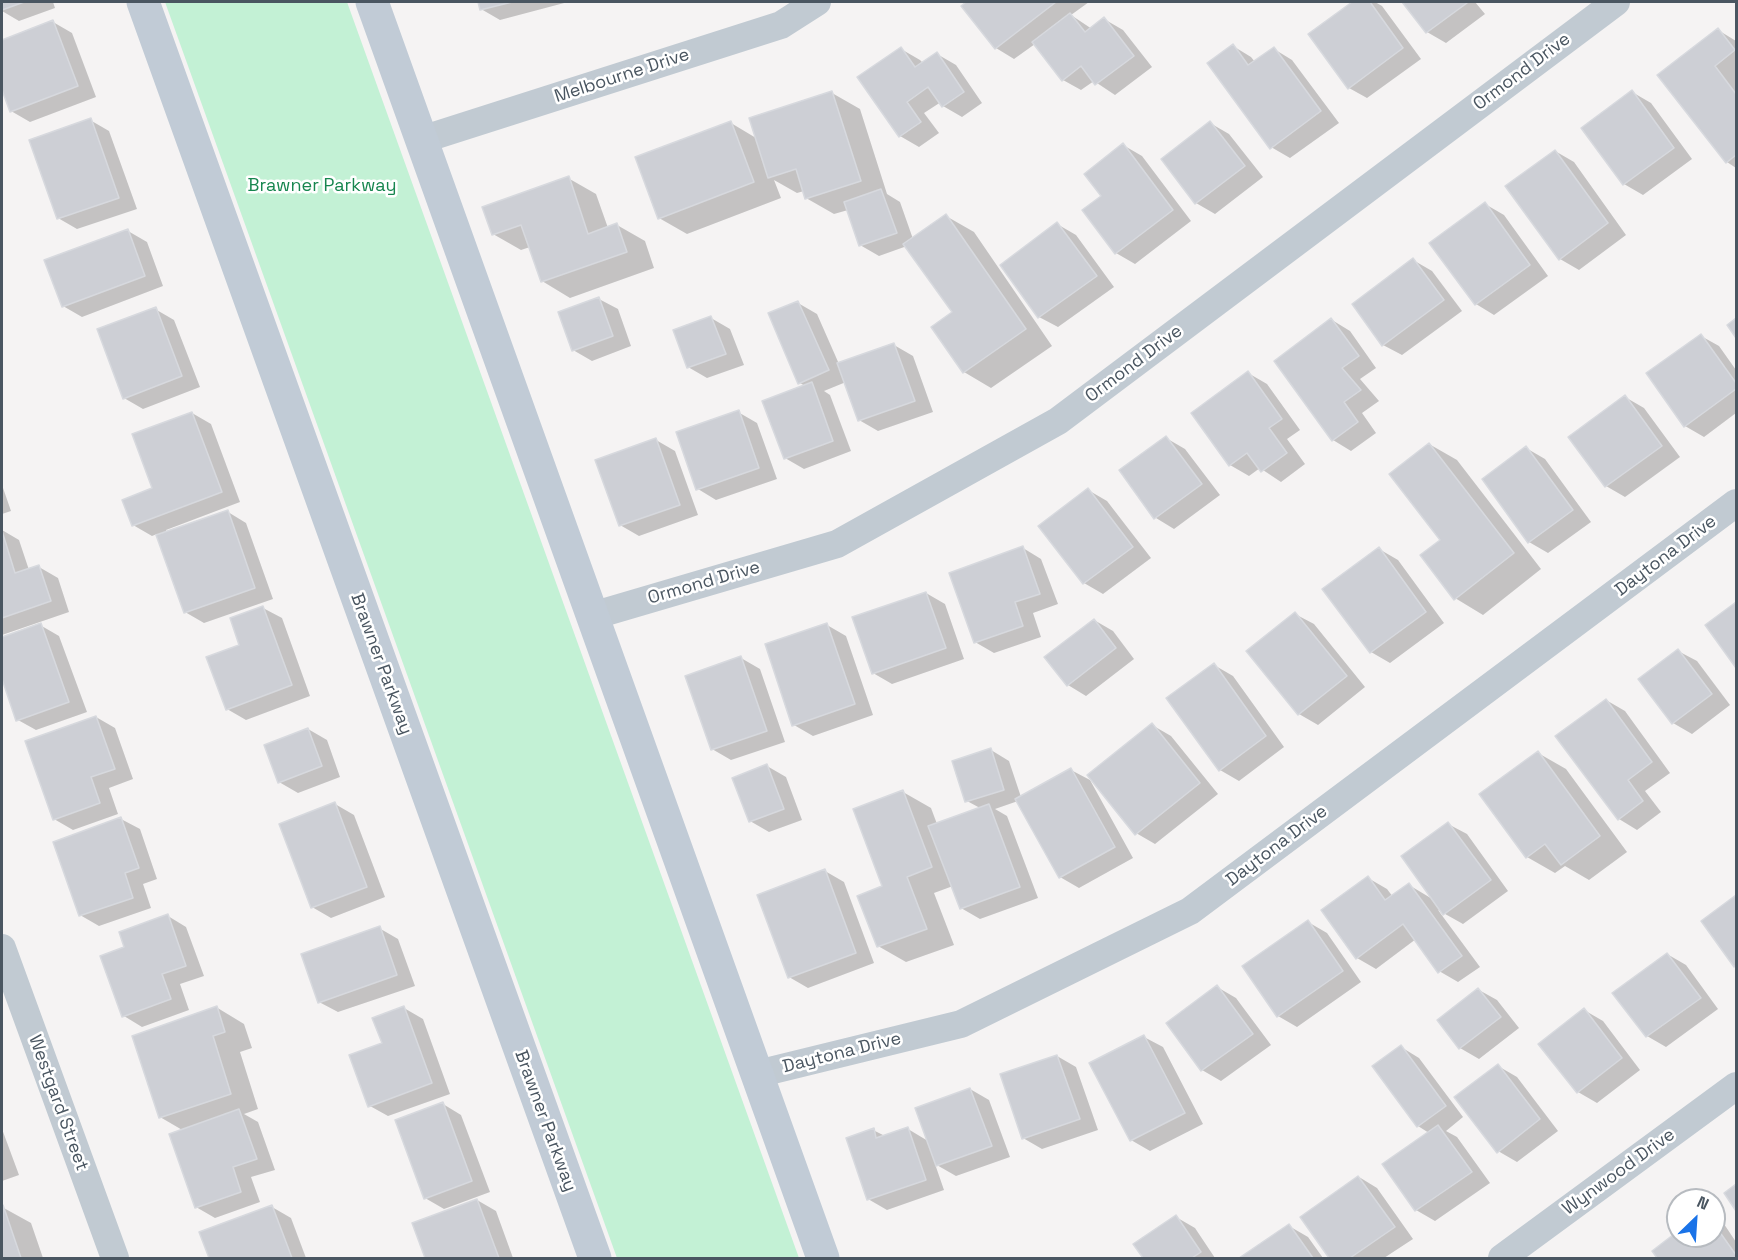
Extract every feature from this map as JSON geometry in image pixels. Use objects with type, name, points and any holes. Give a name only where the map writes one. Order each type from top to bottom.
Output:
[{"type":"street","name":"Brawner Parkway","points":[[143,2],[595,1258]]},
{"type":"street","points":[[372,2],[823,1258]]},
{"type":"street","name":"Melbourne Drive","points":[[421,140],[781,25],[817,2]]},
{"type":"street","name":"Ormond Drive","points":[[592,616],[837,544],[1058,421],[1616,2]]},
{"type":"street","name":"Daytona Drive","points":[[757,1074],[961,1024],[1190,911],[1737,503]]},
{"type":"street","name":"Westgard Street","points":[[2,948],[115,1258]]},
{"type":"street","name":"Wynwood Drive","points":[[1502,1258],[1737,1086]]},
{"type":"green space","name":"Brawner Parkway","points":[[165,2],[347,2],[799,1258],[617,1258]]},
{"type":"building","points":[[2,2],[24,2],[2,10]]},
{"type":"building","points":[[478,2],[512,2],[480,10]]},
{"type":"building","points":[[966,2],[1056,2],[995,49],[961,6]]},
{"type":"building","points":[[1352,2],[1370,2],[1403,48],[1348,89],[1308,34]]},
{"type":"building","points":[[1402,2],[1466,2],[1467,3],[1426,33]]},
{"type":"building","points":[[1070,13],[1085,32],[1104,17],[1134,56],[1095,85],[1081,66],[1062,81],[1032,42]]},
{"type":"building","points":[[53,20],[78,86],[10,112],[2,90],[2,40]]},
{"type":"building","points":[[1718,28],[1735,50],[1715,66],[1736,94],[1736,155],[1726,163],[1657,75]]},
{"type":"building","points":[[1233,44],[1248,65],[1274,47],[1321,111],[1270,149],[1207,63]]},
{"type":"building","points":[[901,47],[915,67],[937,52],[964,92],[942,107],[928,87],[907,102],[921,122],[899,137],[857,77]]},
{"type":"building","points":[[1632,90],[1674,148],[1623,185],[1581,128]]},
{"type":"building","points":[[832,91],[861,181],[805,199],[796,169],[768,178],[749,118]]},
{"type":"building","points":[[91,118],[119,198],[57,219],[29,140]]},
{"type":"building","points":[[731,121],[754,182],[658,219],[635,157]]},
{"type":"building","points":[[1210,121],[1245,166],[1195,204],[1161,159]]},
{"type":"building","points":[[1123,143],[1173,210],[1115,254],[1082,210],[1101,196],[1084,174]]},
{"type":"building","points":[[1555,150],[1608,223],[1559,260],[1505,186]]},
{"type":"building","points":[[569,176],[588,234],[617,223],[627,252],[541,282],[521,225],[492,235],[482,207]]},
{"type":"building","points":[[881,189],[897,233],[859,246],[844,202]]},
{"type":"building","points":[[1485,202],[1530,265],[1475,305],[1429,243]]},
{"type":"building","points":[[946,214],[1026,329],[963,373],[931,327],[952,312],[903,244]]},
{"type":"building","points":[[1057,222],[1097,276],[1038,318],[1000,265]]},
{"type":"building","points":[[128,229],[145,276],[62,307],[44,260]]},
{"type":"building","points":[[1413,258],[1444,300],[1382,346],[1352,304]]},
{"type":"building","points":[[599,297],[613,336],[572,351],[558,312]]},
{"type":"building","points":[[798,301],[829,370],[798,384],[768,313]]},
{"type":"building","points":[[156,307],[182,376],[123,399],[97,329]]},
{"type":"building","points":[[711,316],[726,354],[687,368],[673,330]]},
{"type":"building","points":[[1331,318],[1359,356],[1342,368],[1361,390],[1344,402],[1358,422],[1332,441],[1274,361]]},
{"type":"building","points":[[1736,318],[1736,338],[1727,325]]},
{"type":"building","points":[[1701,334],[1736,383],[1736,389],[1684,427],[1646,373]]},
{"type":"building","points":[[894,343],[915,401],[858,421],[837,363]]},
{"type":"building","points":[[1248,371],[1282,419],[1269,428],[1287,453],[1261,472],[1247,453],[1229,466],[1191,413]]},
{"type":"building","points":[[812,382],[833,441],[784,459],[762,401]]},
{"type":"building","points":[[1625,395],[1662,446],[1605,487],[1568,437]]},
{"type":"building","points":[[739,410],[759,468],[696,490],[676,432]]},
{"type":"building","points":[[192,412],[222,492],[132,526],[122,500],[152,488],[132,434]]},
{"type":"building","points":[[1166,436],[1202,484],[1154,519],[1119,470]]},
{"type":"building","points":[[656,438],[680,505],[619,526],[595,460]]},
{"type":"building","points":[[1429,443],[1514,553],[1454,600],[1420,555],[1440,540],[1389,474]]},
{"type":"building","points":[[1526,446],[1573,510],[1528,543],[1482,479]]},
{"type":"building","points":[[1088,488],[1133,547],[1083,584],[1038,526]]},
{"type":"building","points":[[228,510],[255,588],[184,613],[156,535]]},
{"type":"building","points":[[2,531],[15,573],[39,565],[51,601],[2,618]]},
{"type":"building","points":[[1023,546],[1040,594],[1015,602],[1023,626],[974,643],[949,573]]},
{"type":"building","points":[[1379,547],[1426,612],[1370,653],[1322,589]]},
{"type":"building","points":[[926,592],[946,648],[872,674],[852,617]]},
{"type":"building","points":[[1736,602],[1736,668],[1705,625]]},
{"type":"building","points":[[263,606],[292,685],[226,710],[206,657],[239,645],[230,618]]},
{"type":"building","points":[[1295,612],[1347,676],[1298,715],[1246,651]]},
{"type":"building","points":[[1094,619],[1116,648],[1067,686],[1044,657]]},
{"type":"building","points":[[41,623],[69,702],[16,721],[2,679],[2,637]]},
{"type":"building","points":[[827,623],[855,704],[792,726],[765,644]]},
{"type":"building","points":[[1678,649],[1712,694],[1672,724],[1638,679]]},
{"type":"building","points":[[741,656],[767,731],[711,750],[685,676]]},
{"type":"building","points":[[1214,663],[1266,736],[1219,771],[1166,698]]},
{"type":"building","points":[[1606,699],[1652,762],[1628,780],[1643,801],[1618,820],[1555,736]]},
{"type":"building","points":[[96,716],[115,769],[91,777],[100,803],[53,820],[25,741]]},
{"type":"building","points":[[1152,723],[1200,783],[1135,835],[1087,775]]},
{"type":"building","points":[[308,728],[322,766],[278,783],[264,745]]},
{"type":"building","points":[[991,748],[1004,790],[965,802],[952,761]]},
{"type":"building","points":[[1538,751],[1600,836],[1561,865],[1545,844],[1526,858],[1479,794]]},
{"type":"building","points":[[767,764],[784,809],[749,822],[732,778]]},
{"type":"building","points":[[1071,768],[1115,847],[1059,878],[1015,799]]},
{"type":"building","points":[[903,790],[932,867],[907,877],[927,929],[877,947],[857,896],[882,886],[853,809]]},
{"type":"building","points":[[335,802],[367,887],[311,908],[279,824]]},
{"type":"building","points":[[989,804],[1020,887],[960,909],[928,826]]},
{"type":"building","points":[[121,817],[139,868],[125,873],[133,898],[79,916],[53,842]]},
{"type":"building","points":[[1448,822],[1491,880],[1443,915],[1401,856]]},
{"type":"building","points":[[825,869],[856,953],[788,978],[757,895]]},
{"type":"building","points":[[1368,876],[1385,900],[1409,883],[1462,956],[1438,973],[1403,924],[1356,959],[1321,910]]},
{"type":"building","points":[[1736,895],[1736,965],[1734,967],[1701,921]]},
{"type":"building","points":[[168,914],[186,966],[162,974],[171,999],[122,1017],[100,956],[124,947],[119,932]]},
{"type":"building","points":[[1308,920],[1343,971],[1277,1017],[1242,966]]},
{"type":"building","points":[[380,926],[397,975],[318,1003],[301,954]]},
{"type":"building","points":[[1667,953],[1701,998],[1646,1037],[1612,993]]},
{"type":"building","points":[[1217,985],[1253,1034],[1201,1071],[1166,1023]]},
{"type":"building","points":[[1478,988],[1501,1017],[1459,1049],[1437,1020]]},
{"type":"building","points":[[217,1006],[225,1032],[213,1036],[231,1094],[159,1118],[132,1036]]},
{"type":"building","points":[[404,1006],[432,1083],[368,1107],[349,1055],[382,1043],[372,1018]]},
{"type":"building","points":[[1584,1008],[1622,1058],[1577,1093],[1538,1044]]},
{"type":"building","points":[[1144,1035],[1185,1113],[1130,1141],[1089,1063]]},
{"type":"building","points":[[1401,1045],[1446,1106],[1417,1127],[1372,1066]]},
{"type":"building","points":[[1057,1055],[1080,1119],[1022,1139],[1000,1074]]},
{"type":"building","points":[[1498,1064],[1540,1119],[1497,1153],[1454,1097]]},
{"type":"building","points":[[970,1088],[992,1146],[936,1166],[915,1108]]},
{"type":"building","points":[[443,1102],[472,1181],[424,1199],[395,1120]]},
{"type":"building","points":[[239,1109],[257,1159],[233,1167],[241,1192],[195,1208],[169,1134]]},
{"type":"building","points":[[1438,1125],[1472,1172],[1415,1211],[1382,1164]]},
{"type":"building","points":[[908,1127],[926,1180],[867,1200],[846,1138],[874,1128],[876,1138]]},
{"type":"building","points":[[1358,1176],[1395,1227],[1350,1258],[1329,1258],[1300,1217]]},
{"type":"building","points":[[1736,1184],[1736,1211],[1726,1196],[1726,1192]]},
{"type":"building","points":[[477,1199],[499,1258],[425,1258],[412,1223]]},
{"type":"building","points":[[3,1205],[21,1258],[2,1258]]},
{"type":"building","points":[[272,1205],[292,1258],[209,1258],[199,1232]]},
{"type":"building","points":[[1176,1215],[1201,1252],[1192,1258],[1143,1258],[1133,1244]]},
{"type":"building","points":[[1289,1224],[1313,1258],[1239,1258]]},
{"type":"building","points":[[1666,1240],[1666,1248],[1726,1248],[1726,1241],[1736,1258],[1657,1258],[1652,1251]]}]
